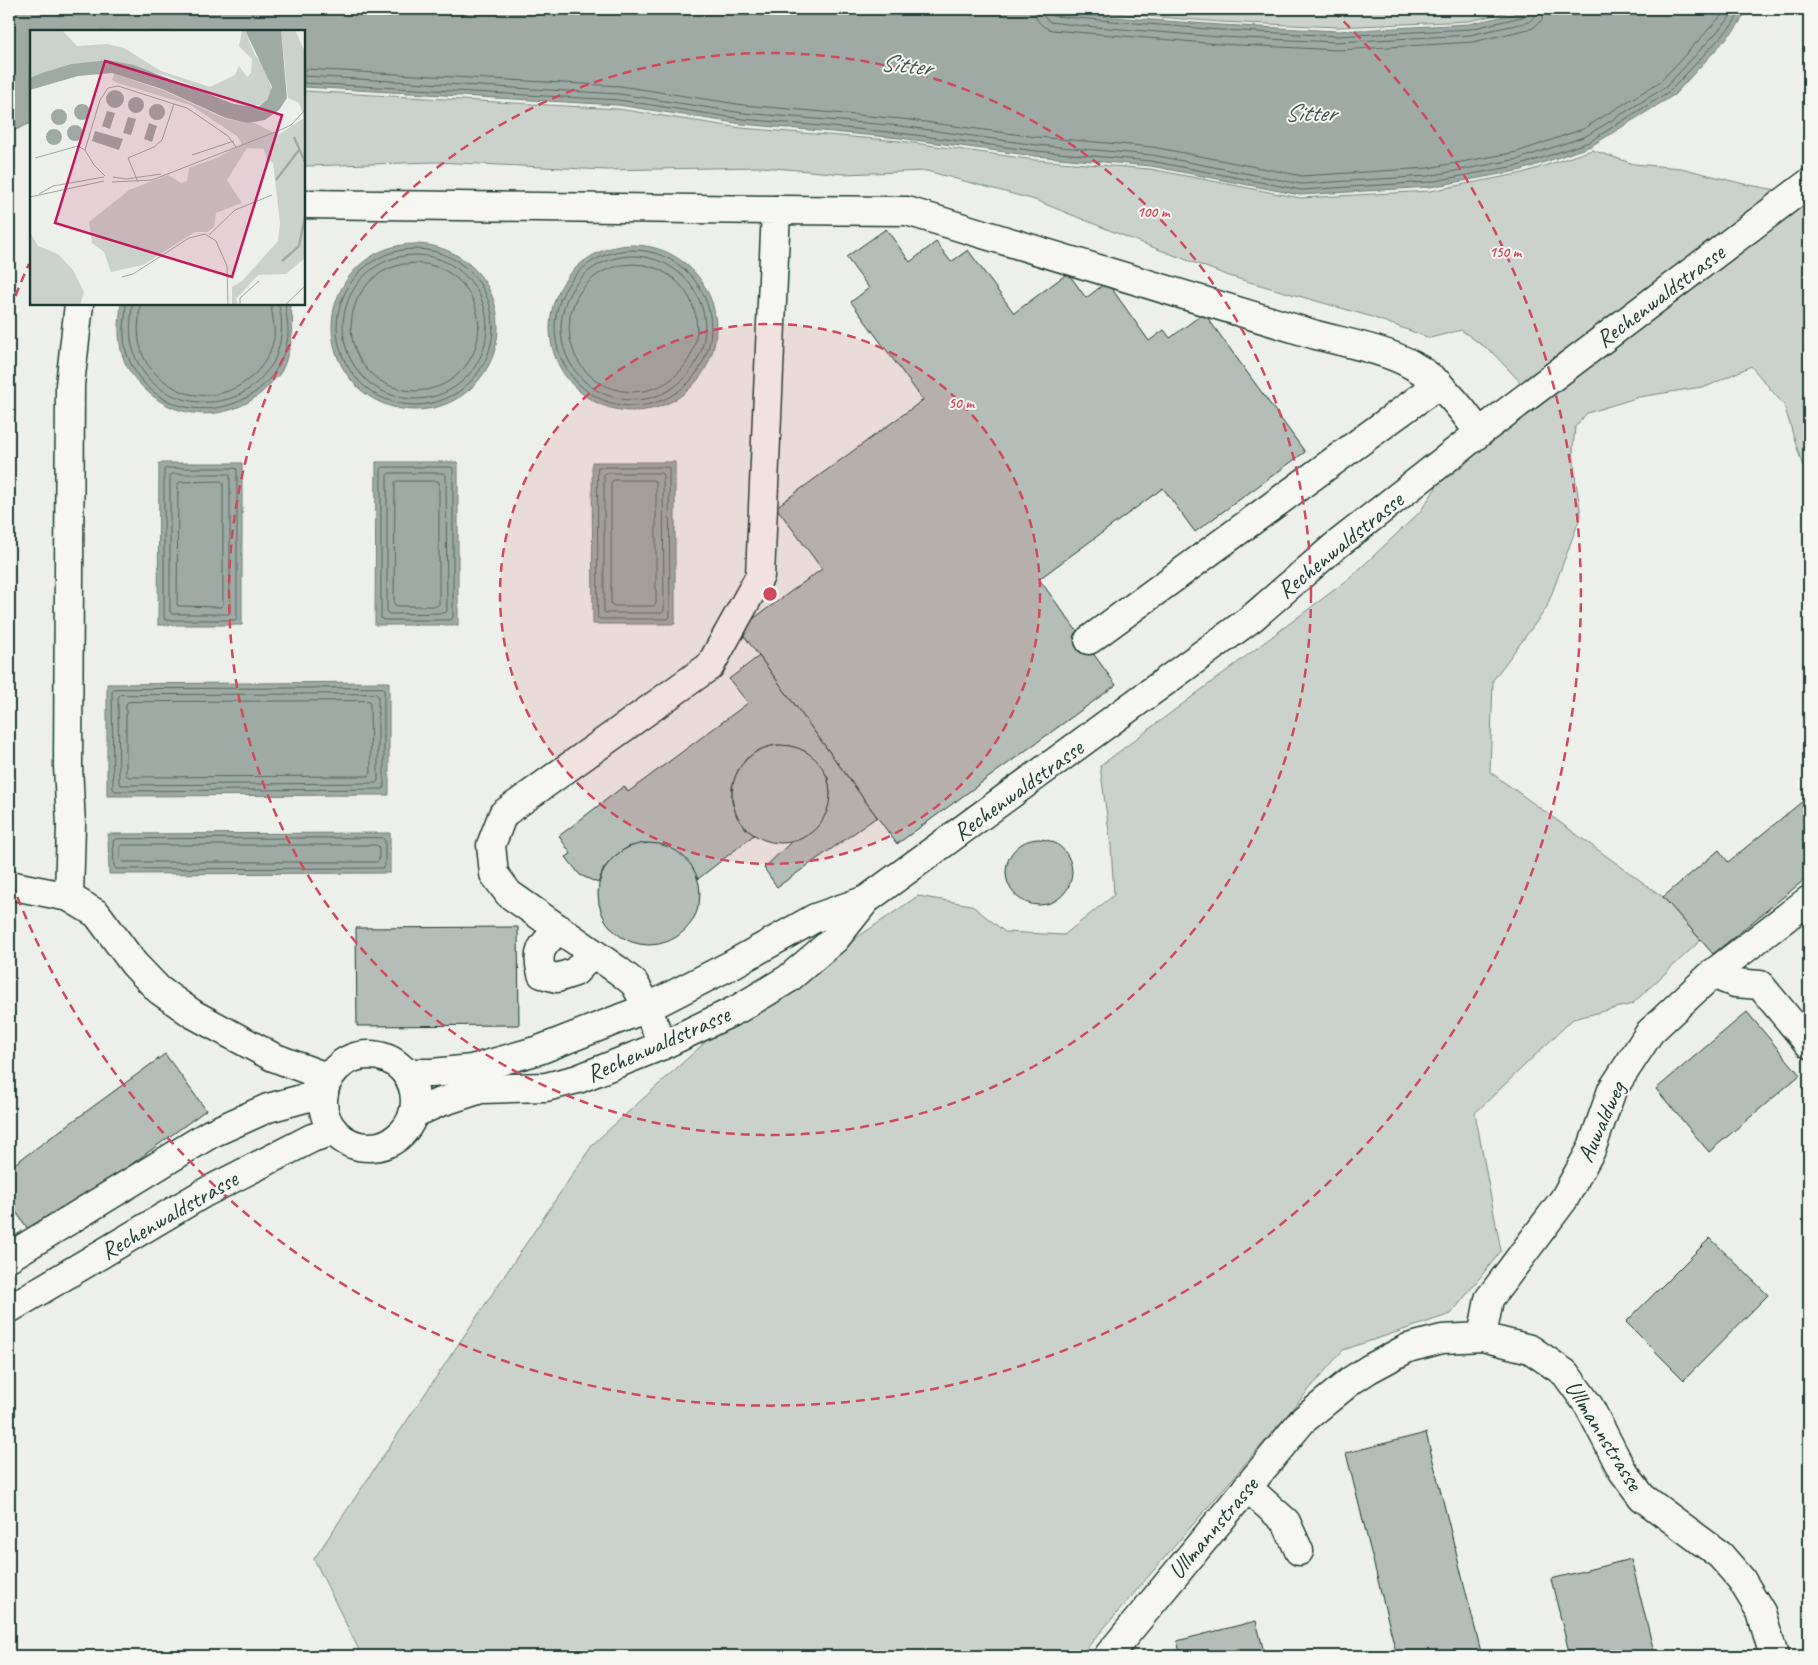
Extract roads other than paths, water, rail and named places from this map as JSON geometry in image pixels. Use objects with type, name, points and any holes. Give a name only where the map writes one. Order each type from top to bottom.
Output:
[{"type":"street","name":"Rechenwaldstrasse","points":[[413,1114],[438,1103],[481,1089],[546,1087],[578,1080],[663,1045],[738,1009],[788,979],[834,939],[866,900],[1252,618],[1334,547],[1479,433],[1809,183]]},
{"type":"street","points":[[305,204],[907,211],[1316,335],[1372,349],[1412,364],[1439,384],[1469,418],[1479,433]]},
{"type":"street","points":[[663,1045],[634,983],[508,894],[494,874],[491,845],[503,814],[710,666],[760,576],[776,210]]},
{"type":"street","points":[[69,897],[71,825],[68,766],[70,385],[79,305]]},
{"type":"street","points":[[1089,640],[1439,384]]},
{"type":"street","points":[[9,885],[69,897],[97,914],[134,964],[159,990],[193,1014],[327,1086]]},
{"type":"street","name":"Rechenwaldstrasse","points":[[406,1073],[432,1073],[472,1069],[539,1050],[647,1008],[731,965],[815,918],[866,900]]},
{"type":"street","name":"Auwaldweg","points":[[1482,1337],[1489,1299],[1564,1199],[1592,1150],[1612,1090],[1650,1032],[1712,974],[1809,900]]},
{"type":"street","points":[[560,929],[542,945],[538,960],[542,974],[557,978],[575,972],[593,953]]},
{"type":"street","points":[[1748,947],[1758,972],[1760,985],[1809,1044]]},
{"type":"street","points":[[1712,974],[1735,984],[1760,985]]},
{"type":"street","points":[[368,1055],[382,1057],[395,1063],[406,1073],[413,1085],[416,1100],[413,1114],[407,1127],[397,1138],[384,1145],[368,1147],[353,1144],[334,1131],[326,1119],[323,1109],[327,1086],[340,1066],[354,1058],[368,1055]]},
{"type":"street","points":[[9,1257],[210,1134],[268,1108],[327,1086]]},
{"type":"street","name":"Rechenwaldstrasse","points":[[9,1309],[204,1192],[312,1138],[334,1131]]},
{"type":"street","name":"Ullmannstrasse","points":[[1108,1656],[1302,1422],[1352,1380],[1408,1348],[1442,1339],[1482,1337],[1530,1348],[1565,1373],[1589,1406],[1622,1470],[1642,1497],[1720,1555],[1740,1579],[1761,1612],[1774,1656]]},
{"type":"street","points":[[1247,1487],[1286,1522],[1299,1551]]},
{"type":"water","name":"Sitter","points":[[9,9],[1034,9],[1085,15],[1220,25],[1338,31],[1469,24],[1536,9],[1748,9],[1736,28],[1674,95],[1591,146],[1522,170],[1430,187],[1300,195],[1151,166],[1035,156],[900,138],[742,124],[618,105],[305,87],[305,30],[30,30],[30,123],[9,133]]},
{"type":"water","points":[[407,244],[423,244],[447,250],[474,268],[492,295],[498,327],[492,359],[474,386],[447,404],[423,410],[407,410],[383,404],[362,391],[351,380],[338,359],[332,335],[332,319],[338,295],[351,274],[362,263],[383,250]]},
{"type":"water","points":[[641,245],[665,251],[692,269],[710,296],[715,312],[715,344],[710,360],[692,387],[679,397],[657,408],[625,411],[601,405],[580,392],[569,381],[553,352],[550,320],[556,296],[569,275],[580,264],[609,248]]},
{"type":"water","points":[[121,305],[289,305],[292,317],[291,343],[280,373],[259,395],[244,404],[228,411],[211,414],[177,409],[161,402],[147,391],[127,367],[121,350],[119,324]]},
{"type":"water","points":[[376,462],[458,462],[458,625],[375,625]]},
{"type":"water","points":[[592,462],[675,462],[675,624],[593,624]]},
{"type":"water","points":[[159,463],[242,463],[242,625],[158,625]]},
{"type":"water","points":[[389,682],[389,795],[107,796],[107,684]]},
{"type":"water","points":[[390,833],[390,873],[109,874],[108,834]]}]
